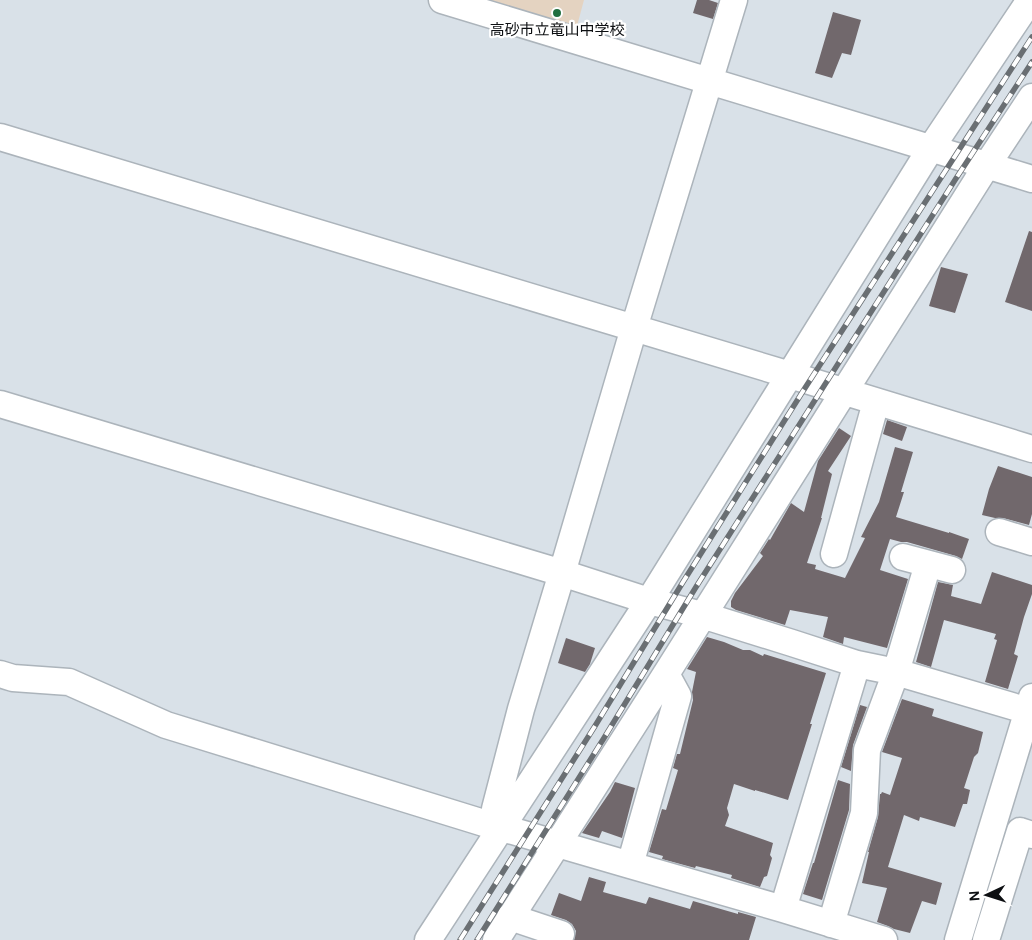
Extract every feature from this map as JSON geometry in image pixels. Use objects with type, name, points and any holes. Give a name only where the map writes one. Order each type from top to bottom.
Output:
[{"type":"street","points":[[442,0],[1032,178]]},
{"type":"street","points":[[500,828],[495,809],[521,709],[734,0]]},
{"type":"street","points":[[428,940],[649,601],[931,148],[1030,0]]},
{"type":"street","points":[[496,940],[987,165],[1032,98]]},
{"type":"street","points":[[0,137],[790,374],[1032,450]]},
{"type":"street","points":[[834,554],[837,505],[876,402]]},
{"type":"street","points":[[0,404],[562,573],[649,601],[702,615],[857,664],[896,672],[1031,707],[958,940]]},
{"type":"street","points":[[999,532],[1032,542]]},
{"type":"street","points":[[831,924],[864,813],[867,750],[896,672],[940,567],[903,557]]},
{"type":"street","points":[[783,909],[857,664]]},
{"type":"street","points":[[0,674],[13,678],[69,682],[166,725],[500,828],[513,830],[884,940]]},
{"type":"street","points":[[630,866],[678,696],[666,674]]},
{"type":"street","points":[[986,940],[1020,831],[1032,835]]},
{"type":"street","points":[[510,917],[561,934]]},
{"type":"shaded area","name":"高砂市立竜山中学校","points":[[489,0],[584,0],[577,26]]},
{"type":"building","points":[[697,0],[709,0],[718,3],[713,19],[693,13]]},
{"type":"building","points":[[833,12],[861,20],[851,55],[842,53],[832,78],[815,73]]},
{"type":"building","points":[[1029,231],[1032,232],[1032,311],[1005,302]]},
{"type":"building","points":[[941,267],[968,274],[955,313],[929,306]]},
{"type":"building","points":[[887,420],[907,427],[902,441],[883,434]]},
{"type":"building","points":[[839,428],[851,436],[828,471],[832,474],[822,518],[807,563],[816,565],[815,569],[845,578],[865,538],[861,537],[879,502],[895,447],[913,452],[896,517],[969,539],[962,559],[907,542],[890,539],[880,570],[908,579],[887,648],[844,637],[843,644],[823,637],[828,617],[790,610],[785,625],[731,607],[731,601],[735,593],[763,556],[760,553],[770,540],[791,503],[804,512],[818,461]]},
{"type":"building","points":[[998,466],[1032,477],[1032,514],[1029,525],[982,515]]},
{"type":"building","points":[[992,572],[1032,585],[1032,594],[1014,654],[1018,656],[1008,689],[985,682],[997,640],[994,639],[996,634],[944,620],[931,667],[916,662],[938,582],[953,585],[951,596],[981,604]]},
{"type":"building","points":[[707,637],[743,650],[750,650],[763,656],[764,654],[826,673],[788,800],[734,784],[727,808],[729,815],[725,826],[773,843],[770,855],[772,858],[767,876],[764,877],[760,887],[731,878],[732,875],[662,859],[663,856],[649,852],[662,809],[666,810],[678,770],[673,768],[677,754],[680,754],[693,700],[692,692],[696,672],[687,669]]},
{"type":"building","points":[[566,638],[595,648],[590,664],[585,672],[558,663]]},
{"type":"building","points":[[902,699],[934,709],[932,716],[983,732],[978,753],[974,757],[964,788],[970,790],[967,804],[963,804],[955,827],[920,817],[919,821],[904,815],[888,867],[942,883],[936,905],[922,901],[910,933],[877,922],[887,888],[862,883],[878,817],[880,794],[882,792],[890,795],[902,758],[882,752]]},
{"type":"building","points":[[860,705],[867,707],[853,745],[851,771],[841,767]]},
{"type":"building","points":[[838,780],[850,784],[849,810],[822,900],[803,894]]},
{"type":"building","points":[[615,782],[635,788],[622,838],[602,831],[599,838],[582,833],[610,792]]},
{"type":"building","points":[[589,877],[606,882],[603,892],[646,904],[649,897],[690,909],[693,901],[738,914],[738,912],[756,917],[749,940],[574,940],[576,931],[572,924],[551,915],[559,893],[581,901]]},
{"type":"railway","points":[[460,940],[805,388],[1032,37]]},
{"type":"railway","points":[[477,940],[696,587],[1032,62]]},
{"type":"place","name":"高砂市立竜山中学校","points":[[557,13]]}]
